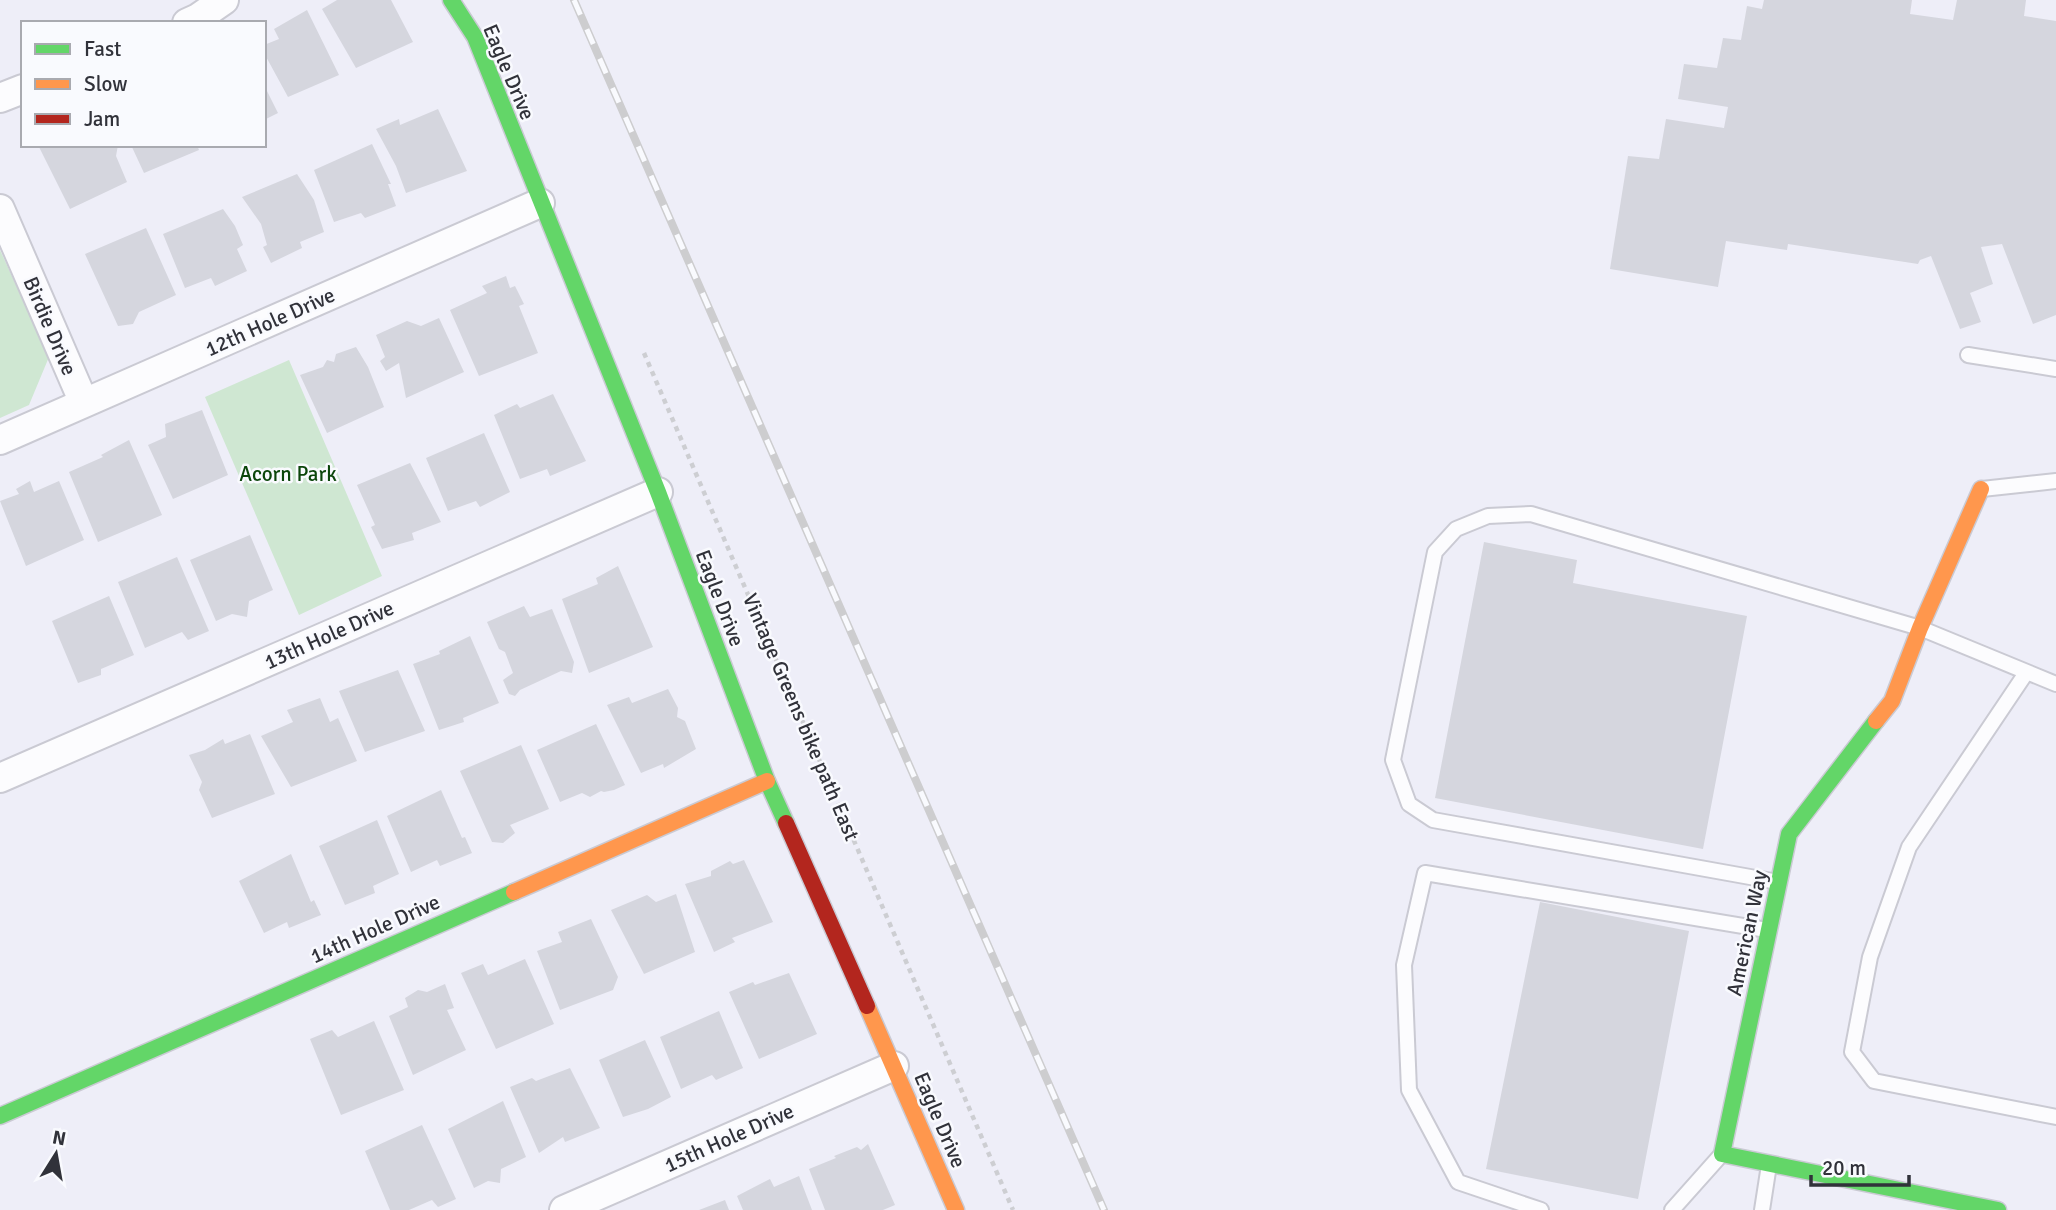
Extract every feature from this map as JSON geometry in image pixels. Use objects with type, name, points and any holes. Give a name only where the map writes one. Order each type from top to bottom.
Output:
[{"type":"street","points":[[191,21],[224,0]]},
{"type":"street","name":"Eagle Drive","points":[[452,0],[475,37],[658,492],[767,781],[956,1210]]},
{"type":"street","points":[[0,98],[21,90]]},
{"type":"street","name":"12th Hole Drive","points":[[0,440],[540,204]]},
{"type":"street","name":"Birdie Drive","points":[[0,209],[84,403]]},
{"type":"street","name":"American Way","points":[[1722,1154],[1789,834],[1892,701],[1920,628],[1981,489]]},
{"type":"street","name":"13th Hole Drive","points":[[0,778],[658,492]]},
{"type":"street","name":"14th Hole Drive","points":[[0,1116],[767,781]]},
{"type":"street","name":"15th Hole Drive","points":[[564,1210],[894,1066]]},
{"type":"street","points":[[1722,1154],[1967,1207],[1998,1210]]},
{"type":"lane","points":[[1968,355],[2056,369]]},
{"type":"lane","points":[[1981,489],[2056,481]]},
{"type":"lane","points":[[1779,882],[1433,820],[1409,804],[1393,760],[1435,552],[1456,529],[1489,516],[1531,514],[1920,628],[2056,684]]},
{"type":"lane","points":[[2026,673],[1909,847],[1870,957],[1852,1052],[1874,1081],[2056,1118]]},
{"type":"lane","points":[[1541,1210],[1458,1182],[1409,1090],[1404,965],[1425,873],[1769,931]]},
{"type":"lane","points":[[1672,1210],[1722,1154]]},
{"type":"lane","points":[[1762,1210],[1769,1164]]},
{"type":"path","name":"Vintage Greens bike path East","points":[[639,342],[1013,1210]]},
{"type":"green space","points":[[0,250],[49,357],[29,405],[0,418]]},
{"type":"green space","name":"Acorn Park","points":[[289,360],[382,576],[299,615],[205,397]]},
{"type":"building","points":[[337,0],[391,0],[413,42],[356,68],[322,9]]},
{"type":"building","points":[[1764,0],[1912,0],[1910,14],[1953,20],[1957,0],[2026,0],[2024,16],[2056,21],[2056,315],[2033,324],[2002,244],[1981,247],[1993,284],[1970,293],[1981,322],[1960,329],[1931,256],[1920,260],[1918,264],[1788,244],[1787,250],[1726,241],[1718,287],[1610,269],[1628,156],[1659,159],[1666,119],[1724,128],[1728,107],[1678,99],[1684,64],[1717,68],[1723,38],[1741,40],[1747,6],[1762,9]]},
{"type":"building","points":[[307,10],[339,75],[288,97],[266,57],[266,44],[279,39],[274,29]]},
{"type":"building","points":[[266,89],[278,113],[266,119]]},
{"type":"building","points":[[438,109],[467,171],[406,193],[396,166],[376,129],[399,119],[400,125]]},
{"type":"building","points":[[372,144],[391,184],[388,184],[396,206],[365,218],[361,213],[334,222],[314,170]]},
{"type":"building","points":[[39,147],[118,147],[116,156],[127,182],[70,209]]},
{"type":"building","points":[[132,147],[198,147],[199,150],[144,173]]},
{"type":"building","points":[[297,174],[314,200],[324,232],[300,242],[302,248],[271,263],[263,247],[267,245],[261,224],[242,197]]},
{"type":"building","points":[[223,209],[235,226],[243,245],[237,249],[247,271],[215,286],[211,278],[185,288],[163,234]]},
{"type":"building","points":[[146,228],[176,295],[139,312],[133,324],[118,326],[85,254]]},
{"type":"building","points":[[506,276],[510,288],[515,286],[524,304],[519,306],[538,353],[479,376],[450,310],[487,293],[482,286]]},
{"type":"building","points":[[439,318],[464,372],[406,398],[399,363],[386,371],[380,361],[385,357],[376,335],[407,321],[421,326]]},
{"type":"building","points":[[356,347],[368,367],[384,407],[327,433],[300,375],[323,367],[327,360],[334,362],[336,354]]},
{"type":"building","points":[[553,394],[586,461],[550,476],[547,469],[520,479],[494,415],[517,404],[520,408]]},
{"type":"building","points":[[202,410],[228,475],[173,499],[148,445],[166,437],[165,424]]},
{"type":"building","points":[[484,433],[510,492],[480,507],[476,501],[448,511],[426,458]]},
{"type":"building","points":[[129,440],[162,515],[98,542],[69,472],[103,457],[101,455]]},
{"type":"building","points":[[410,463],[441,522],[412,533],[414,540],[382,549],[371,527],[375,525],[357,485]]},
{"type":"building","points":[[30,481],[34,492],[59,481],[84,540],[26,566],[0,501],[19,494],[16,489]]},
{"type":"building","points":[[250,535],[273,590],[249,601],[247,617],[232,614],[216,621],[190,560]]},
{"type":"building","points":[[1484,542],[1577,560],[1573,583],[1747,616],[1703,849],[1435,798]]},
{"type":"building","points":[[177,557],[209,631],[188,640],[182,632],[145,648],[118,582]]},
{"type":"building","points":[[618,566],[653,647],[589,673],[562,599],[598,584],[596,578]]},
{"type":"building","points":[[109,596],[134,655],[101,669],[101,675],[78,683],[52,621]]},
{"type":"building","points":[[524,606],[530,617],[552,609],[574,662],[572,673],[561,671],[520,690],[515,696],[509,694],[503,680],[513,673],[505,652],[499,649],[487,622]]},
{"type":"building","points":[[470,636],[499,703],[463,718],[464,722],[439,730],[413,664],[440,654],[439,651]]},
{"type":"building","points":[[398,670],[425,731],[365,752],[339,691]]},
{"type":"building","points":[[668,689],[678,708],[677,717],[685,721],[696,749],[664,768],[663,764],[641,773],[607,705],[629,697],[632,703]]},
{"type":"building","points":[[320,698],[330,722],[338,718],[357,761],[291,787],[261,736],[293,722],[287,710]]},
{"type":"building","points":[[596,724],[625,785],[614,790],[601,791],[590,797],[582,793],[560,802],[537,750]]},
{"type":"building","points":[[250,734],[275,794],[212,818],[199,790],[202,782],[189,755],[205,750],[223,739],[225,744]]},
{"type":"building","points":[[521,745],[549,809],[510,825],[515,833],[503,843],[492,842],[460,771]]},
{"type":"building","points":[[441,790],[462,838],[465,837],[472,853],[440,866],[437,860],[411,872],[387,816]]},
{"type":"building","points":[[377,820],[399,874],[373,886],[375,893],[345,905],[319,846]]},
{"type":"building","points":[[291,854],[311,902],[314,900],[321,915],[289,928],[287,922],[264,933],[239,881]]},
{"type":"building","points":[[744,860],[773,922],[732,938],[735,942],[714,952],[685,884],[711,876],[711,871],[730,861],[733,864]]},
{"type":"building","points":[[676,894],[695,952],[644,974],[611,910],[647,895],[656,902]]},
{"type":"building","points":[[1540,902],[1689,931],[1638,1199],[1486,1169]]},
{"type":"building","points":[[591,919],[618,977],[613,990],[560,1010],[537,951],[562,942],[558,932]]},
{"type":"building","points":[[525,959],[554,1024],[496,1049],[461,973],[483,964],[488,975]]},
{"type":"building","points":[[789,973],[817,1034],[759,1059],[729,992],[753,982],[755,985]]},
{"type":"building","points":[[445,984],[454,1008],[447,1010],[466,1050],[413,1075],[389,1016],[408,1007],[405,998],[418,990],[427,992]]},
{"type":"building","points":[[719,1011],[743,1068],[716,1080],[712,1075],[681,1089],[660,1037]]},
{"type":"building","points":[[374,1021],[404,1090],[341,1115],[310,1039],[332,1030],[338,1037]]},
{"type":"building","points":[[645,1040],[671,1097],[648,1109],[623,1117],[599,1060]]},
{"type":"building","points":[[570,1068],[600,1128],[565,1142],[563,1137],[539,1153],[510,1087],[532,1078],[536,1081]]},
{"type":"building","points":[[503,1101],[526,1157],[501,1169],[500,1183],[488,1181],[474,1188],[448,1129]]},
{"type":"building","points":[[422,1125],[456,1199],[438,1207],[432,1200],[409,1210],[390,1210],[365,1151]]},
{"type":"building","points":[[868,1144],[895,1205],[883,1210],[825,1210],[809,1169],[857,1147],[861,1150]]},
{"type":"building","points":[[799,1176],[812,1210],[743,1210],[737,1196],[770,1179],[774,1187]]},
{"type":"building","points":[[725,1200],[729,1210],[699,1210]]},
{"type":"railway","points":[[574,0],[1104,1210]]},
{"type":"traffic: fast","points":[[451,0],[475,37],[658,492],[767,781],[786,823]]},
{"type":"traffic: fast","points":[[1876,721],[1789,834],[1722,1154],[1998,1210]]},
{"type":"traffic: fast","points":[[0,1116],[514,892]]},
{"type":"traffic: slow","points":[[1876,721],[1892,701],[1920,628],[1981,489]]},
{"type":"traffic: slow","points":[[514,892],[767,781]]},
{"type":"traffic: slow","points":[[867,1006],[956,1210]]},
{"type":"traffic: jam","points":[[786,823],[867,1006]]}]
